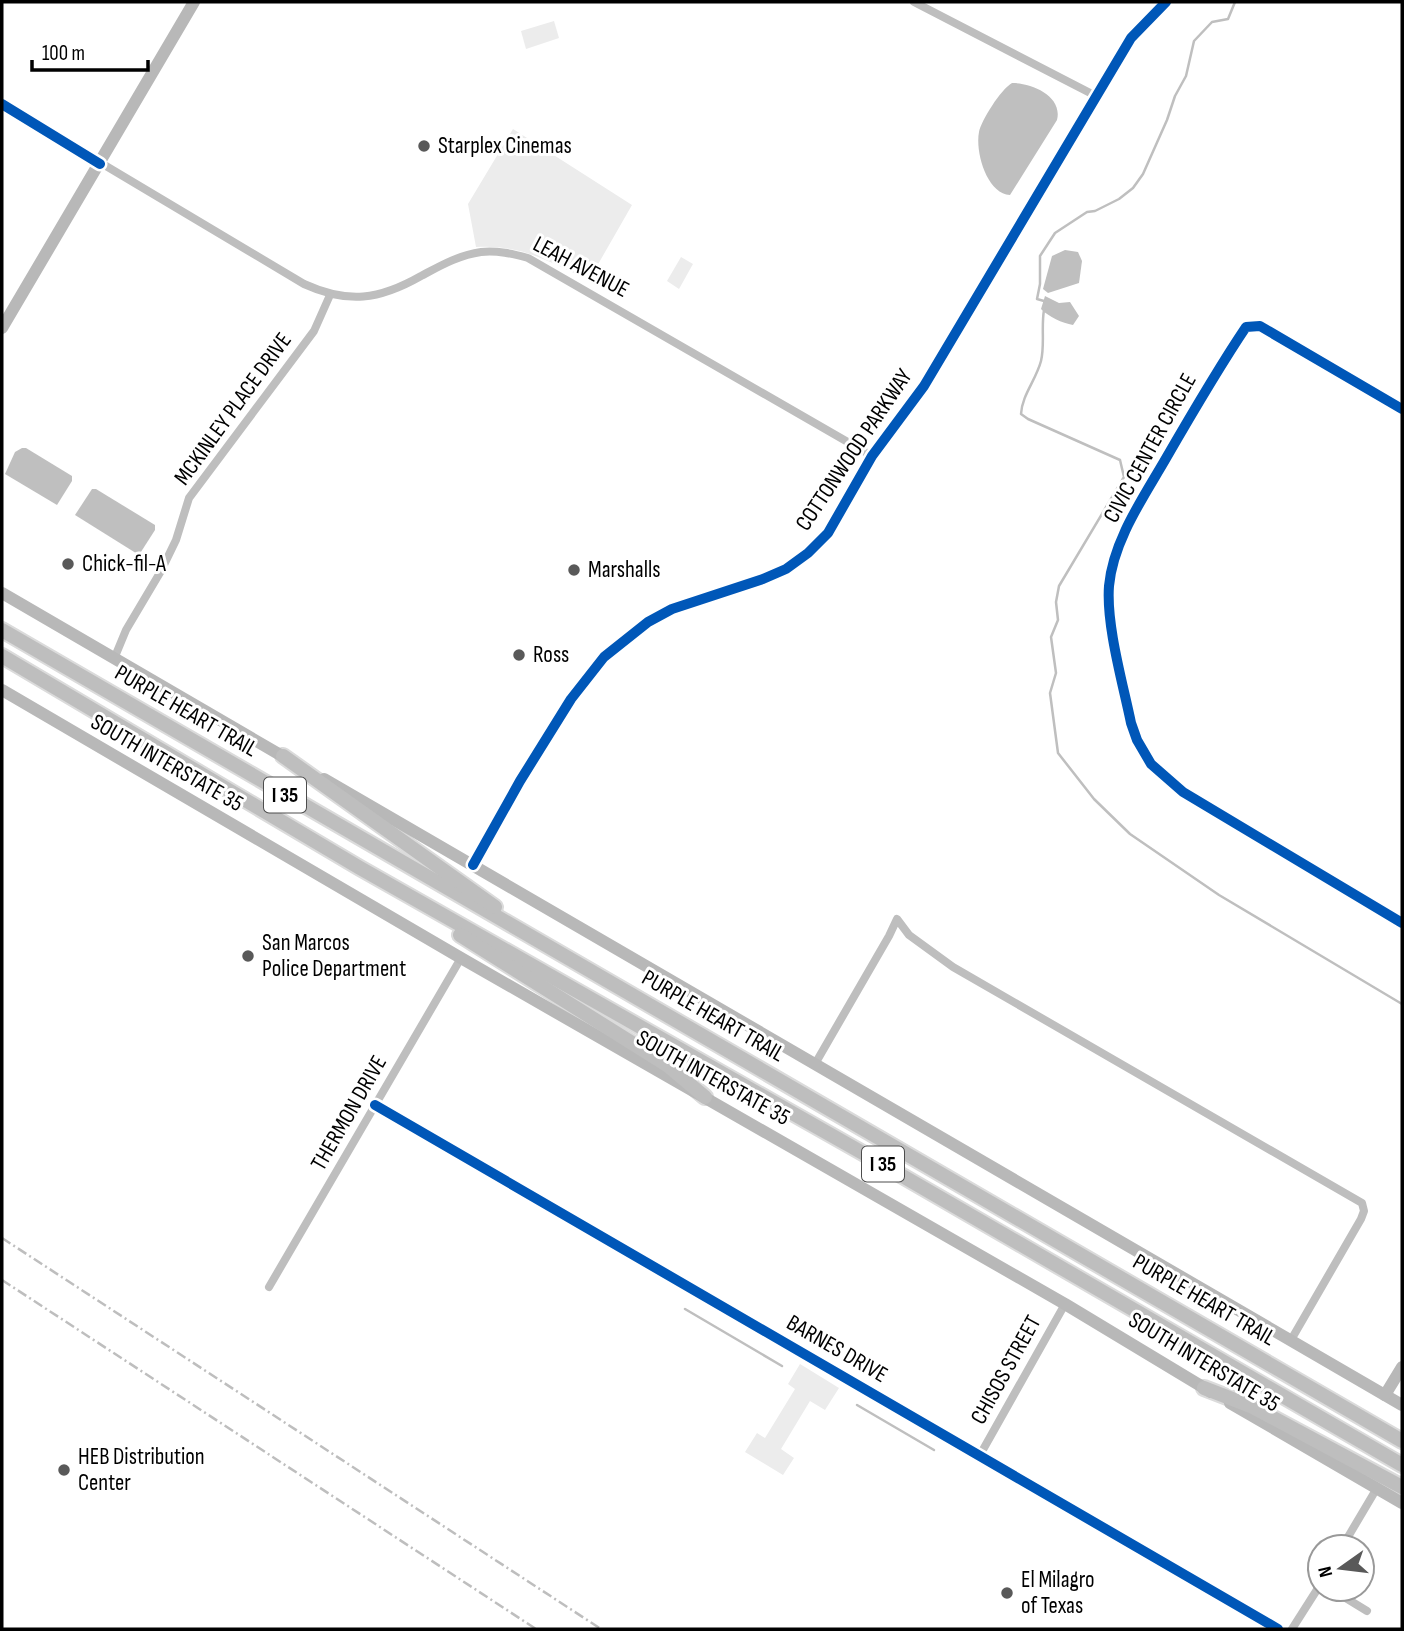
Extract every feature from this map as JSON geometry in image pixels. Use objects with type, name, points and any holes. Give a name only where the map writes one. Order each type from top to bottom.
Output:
[{"type":"highway","name":"PURPLE HEART TRAIL","points":[[2,631],[1402,1441]]},
{"type":"highway","name":"PURPLE HEART TRAIL","points":[[2,656],[360,868],[861,1152],[1402,1465]]},
{"type":"highway","points":[[283,756],[568,958]]},
{"type":"highway","points":[[360,868],[401,897],[667,1065],[705,1097]]},
{"type":"highway","points":[[1204,1388],[1253,1407],[1402,1487]]},
{"type":"main road","points":[[2,328],[194,2]]},
{"type":"main road","points":[[2,593],[1402,1405]]},
{"type":"main road","name":"SOUTH INTERSTATE 35","points":[[2,690],[461,958],[1065,1304],[1402,1503]]},
{"type":"main road","points":[[1385,1395],[1402,1367]]},
{"type":"street","points":[[914,2],[1096,96]]},
{"type":"street","name":"COTTONWOOD PARKWAY","points":[[473,865],[520,781],[572,699],[604,657],[649,622],[673,609],[786,569],[808,553],[828,533],[872,456],[924,386],[1131,38],[1166,2]]},
{"type":"street","name":"LEAH AVENUE","points":[[2,104],[304,284],[330,295],[348,297],[386,293],[448,261],[481,252],[498,252],[528,258],[872,456]]},
{"type":"street","name":"MCKINLEY PLACE DRIVE","points":[[114,659],[126,630],[176,540],[189,498],[314,331],[330,295]]},
{"type":"street","name":"CIVIC CENTER CIRCLE","points":[[1402,409],[1266,329],[1260,326],[1246,327],[1223,361],[1138,506],[1117,552],[1109,583],[1108,605],[1131,723],[1136,740],[1151,764],[1199,803],[1402,923]]},
{"type":"street","points":[[815,1064],[897,919],[909,935],[953,967],[1362,1203],[1364,1211],[1361,1219],[1291,1340]]},
{"type":"street","name":"THERMON DRIVE","points":[[270,1287],[461,958]]},
{"type":"street","name":"BARNES DRIVE","points":[[375,1105],[1278,1629]]},
{"type":"street","name":"CHISOS STREET","points":[[980,1455],[1065,1304]]},
{"type":"street","points":[[1350,1533],[1377,1488]]},
{"type":"street","points":[[1292,1629],[1309,1603]]},
{"type":"street","points":[[1354,1603],[1367,1611]]},
{"type":"shaded area","points":[[554,21],[559,38],[526,49],[521,31]]},
{"type":"shaded area","points":[[1012,83],[1028,85],[1044,92],[1051,98],[1058,112],[1057,120],[1010,195],[995,188],[989,180],[984,171],[978,140],[987,113]]},
{"type":"shaded area","points":[[513,129],[632,205],[589,280],[521,251],[476,247],[468,204]]},
{"type":"shaded area","points":[[1065,250],[1078,252],[1082,261],[1079,283],[1048,293],[1043,289],[1052,256]]},
{"type":"shaded area","points":[[681,257],[693,264],[679,289],[667,281]]},
{"type":"shaded area","points":[[1045,296],[1059,303],[1070,302],[1079,316],[1073,325],[1048,315],[1041,309]]},
{"type":"shaded area","points":[[22,448],[72,476],[72,481],[57,505],[5,474],[15,452]]},
{"type":"shaded area","points":[[92,489],[155,525],[155,530],[139,555],[75,515]]},
{"type":"shaded area","points":[[800,1364],[839,1388],[825,1410],[810,1401],[781,1449],[794,1458],[783,1475],[745,1452],[757,1433],[765,1438],[795,1389],[788,1384]]},
{"type":"waterway","points":[[1044,301],[1037,299],[1040,256],[1055,233],[1087,212],[1119,199],[1133,188],[1143,174],[1186,76],[1194,41],[1212,22],[1228,19],[1235,2]]},
{"type":"waterway","points":[[1044,310],[1041,361],[1024,400],[1021,414],[1120,460],[1124,477],[1059,586],[1056,602],[1058,620],[1051,637],[1056,673],[1050,693],[1058,753],[1094,799],[1130,834],[1219,895],[1402,1004]]},
{"type":"waterway","points":[[685,1309],[782,1366]]},
{"type":"waterway","points":[[857,1405],[934,1450]]},
{"type":"railway","points":[[2,1238],[601,1629]]},
{"type":"railway","points":[[2,1280],[536,1629]]},
{"type":"cycle path","points":[[473,865],[520,781],[571,699],[604,657],[648,622],[672,609],[786,569],[808,553],[828,533],[872,456],[924,386],[1131,38],[1166,2]]},
{"type":"cycle path","points":[[2,104],[100,164]]},
{"type":"cycle path","points":[[1402,409],[1260,326],[1246,327],[1130,520],[1116,553],[1109,586],[1110,618],[1131,723],[1151,764],[1183,792],[1402,923]]},
{"type":"cycle path","points":[[375,1105],[1278,1629]]},
{"type":"place","name":"Starplex Cinemas","points":[[424,146]]},
{"type":"place","name":"Chick-fil-A","points":[[68,564]]},
{"type":"place","name":"Marshalls","points":[[574,570]]},
{"type":"place","name":"Ross","points":[[519,655]]},
{"type":"place","name":"San Marcos Police Department","points":[[248,956]]},
{"type":"place","name":"HEB Distribution Center","points":[[64,1470]]},
{"type":"place","name":"El Milagro of Texas","points":[[1007,1593]]}]
